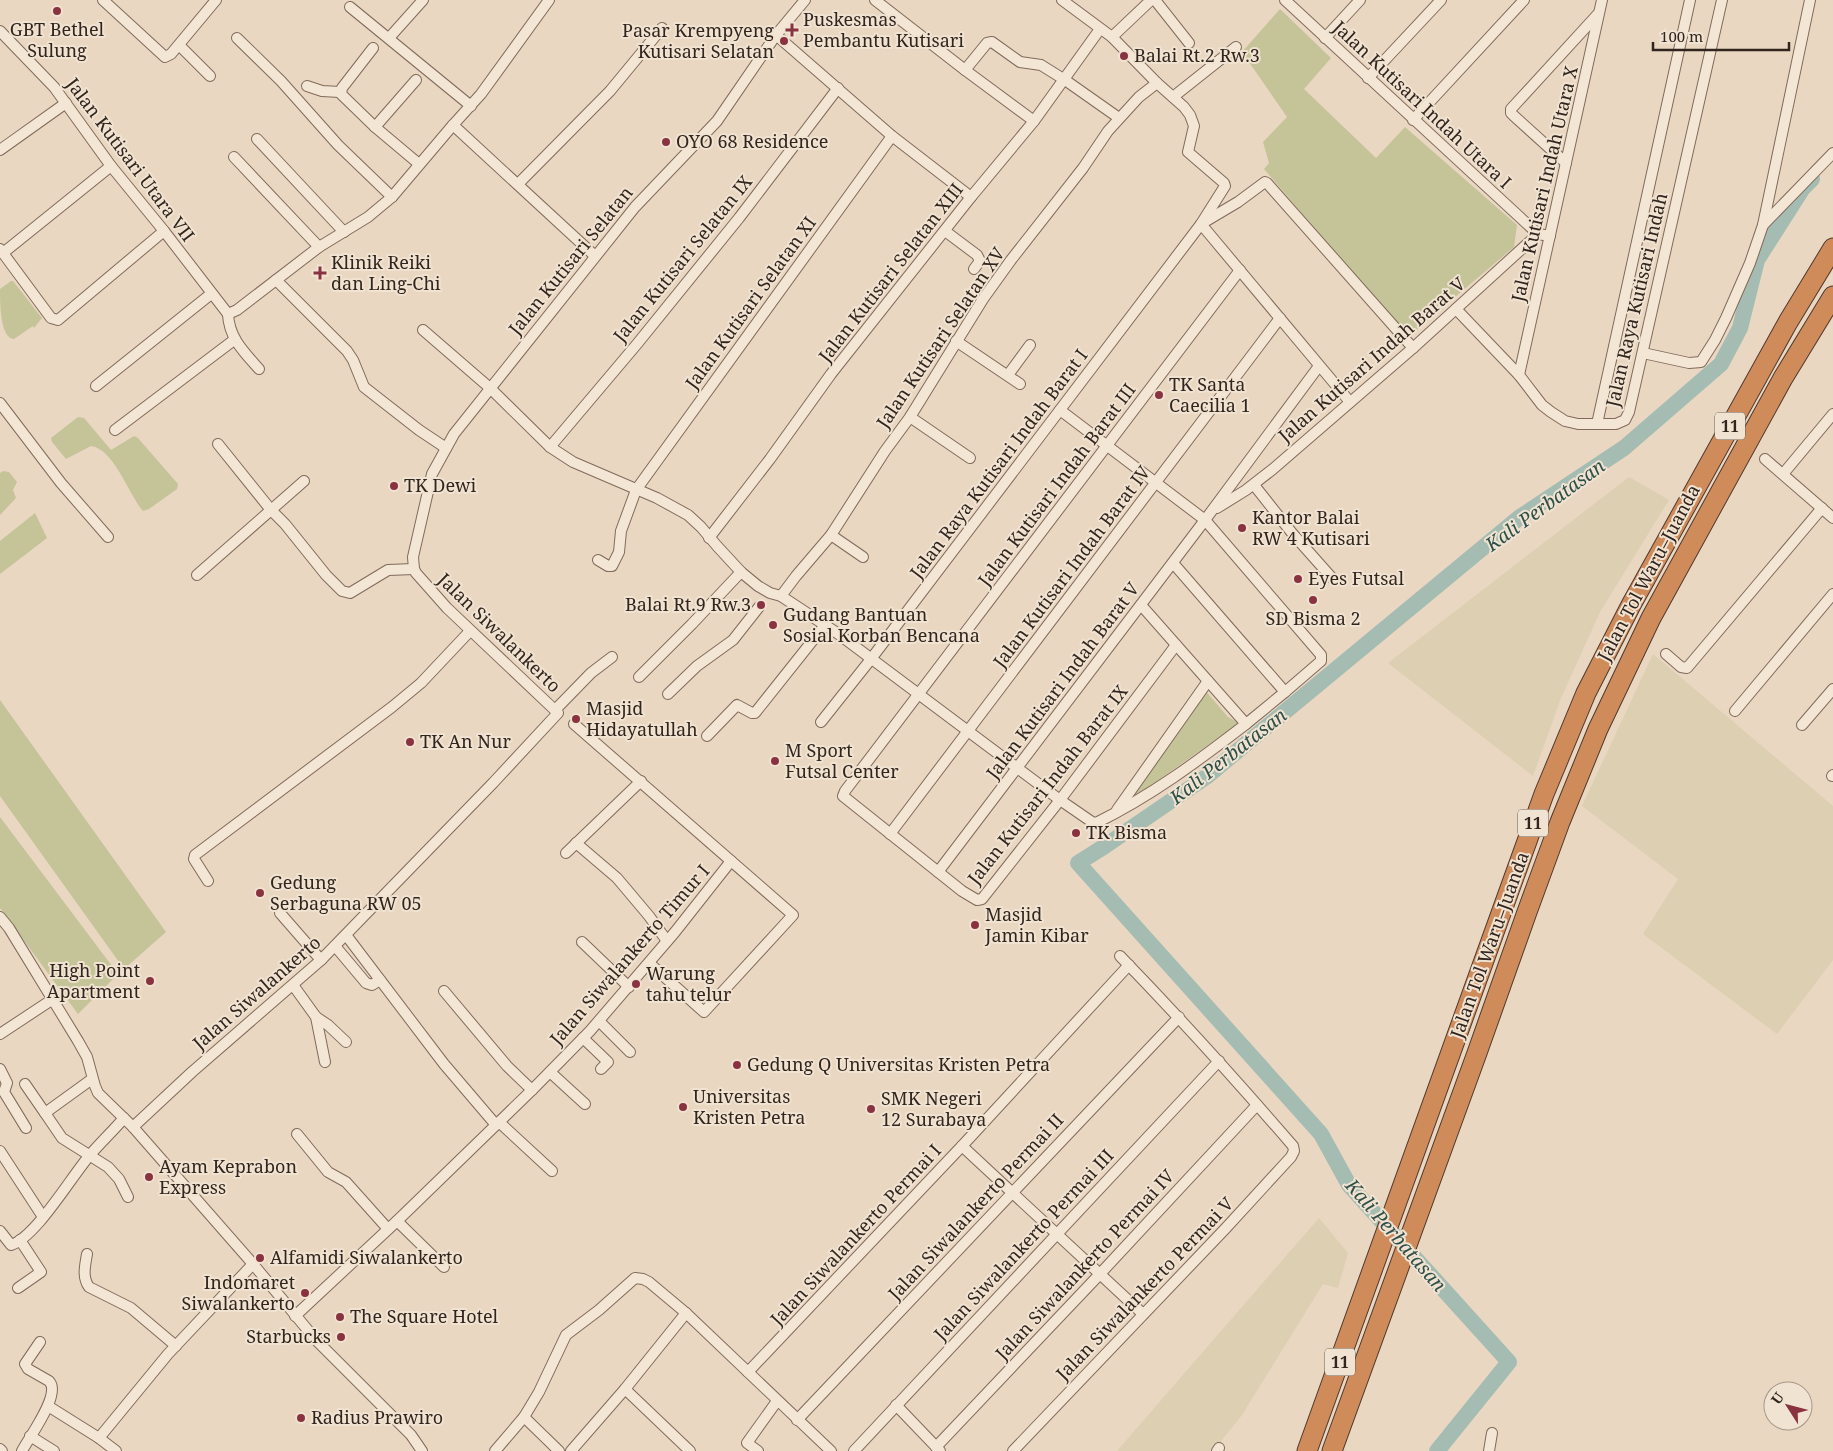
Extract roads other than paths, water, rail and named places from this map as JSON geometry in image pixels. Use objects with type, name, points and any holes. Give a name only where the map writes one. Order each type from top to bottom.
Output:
[{"type":"highway","name":"Jalan Tol Waru–Juanda","points":[[1307,1451],[1563,745],[1586,693],[1630,605],[1788,322],[1833,248]]},
{"type":"highway","name":"Jalan Tol Waru–Juanda","points":[[1332,1451],[1560,822],[1598,729],[1651,618],[1783,378],[1833,296]]},
{"type":"street","points":[[103,0],[163,56],[169,56],[216,0]]},
{"type":"street","points":[[389,38],[422,0]]},
{"type":"street","points":[[259,368],[234,340],[230,330],[228,314],[237,310],[319,247],[368,217],[392,197],[471,106],[549,0]]},
{"type":"street","name":"Jalan Kutisari Selatan","points":[[414,568],[413,556],[432,474],[454,434],[653,186],[716,120],[776,36],[805,0]]},
{"type":"street","points":[[875,0],[964,70],[1034,121]]},
{"type":"street","points":[[1062,0],[1112,37],[1157,83],[1184,107],[1192,120],[1193,131],[1188,152],[1225,185],[1202,224]]},
{"type":"street","points":[[1112,37],[1150,0]]},
{"type":"street","points":[[1155,0],[1189,44]]},
{"type":"street","name":"Jalan Kutisari Indah Utara I","points":[[1285,0],[1538,234]]},
{"type":"street","points":[[1325,38],[1360,0]]},
{"type":"street","points":[[1368,78],[1441,0]]},
{"type":"street","points":[[1413,120],[1524,0]]},
{"type":"street","name":"Jalan Kutisari Indah Utara X","points":[[1519,375],[1602,0]]},
{"type":"street","name":"Jalan Raya Kutisari Indah","points":[[1690,0],[1597,424],[1621,423],[1626,418],[1643,353],[1722,0]]},
{"type":"street","points":[[1643,353],[1689,363],[1698,363],[1703,360],[1726,318],[1750,263],[1763,225],[1810,0]]},
{"type":"street","points":[[350,7],[471,106]]},
{"type":"street","points":[[1566,164],[1511,113],[1511,109],[1599,14]]},
{"type":"street","points":[[518,184],[610,91],[662,28]]},
{"type":"street","name":"Jalan Kutisari Selatan XIII","points":[[709,538],[770,459],[831,374],[971,197],[1034,121],[1100,29]]},
{"type":"street","name":"Jalan Kutisari Utara VII","points":[[1,35],[54,87],[111,166],[228,314]]},
{"type":"street","points":[[776,36],[892,136],[971,197]]},
{"type":"street","points":[[237,38],[281,81],[338,145],[392,197]]},
{"type":"street","points":[[964,70],[992,42],[1020,62],[1041,65],[1119,118]]},
{"type":"street","points":[[179,44],[210,76]]},
{"type":"street","points":[[1173,97],[1236,47]]},
{"type":"street","points":[[340,92],[373,48]]},
{"type":"street","points":[[375,127],[416,80]]},
{"type":"street","name":"Jalan Kutisari Selatan XV","points":[[781,596],[831,534],[885,451],[910,417],[983,299],[1011,260],[1039,226],[1119,118],[1139,97],[1157,83]]},
{"type":"street","points":[[307,86],[322,91],[340,92]]},
{"type":"street","name":"Jalan Kutisari Selatan IX","points":[[550,447],[637,344],[727,232],[838,88]]},
{"type":"street","points":[[340,92],[375,127],[419,164]]},
{"type":"street","points":[[0,150],[66,104]]},
{"type":"street","points":[[453,125],[595,256]]},
{"type":"street","name":"Jalan Kutisari Selatan XI","points":[[598,560],[608,566],[612,566],[619,552],[621,531],[636,490],[892,136]]},
{"type":"street","points":[[257,139],[344,232]]},
{"type":"street","points":[[1763,225],[1833,152]]},
{"type":"street","points":[[234,157],[319,247]]},
{"type":"street","points":[[111,166],[2,251],[10,265],[51,318],[58,320],[164,231]]},
{"type":"street","points":[[1202,224],[1238,202],[1265,182],[1413,348]]},
{"type":"street","points":[[1202,224],[1350,402]]},
{"type":"street","name":"Jalan Raya Kutisari Indah Barat I","points":[[821,722],[1202,224]]},
{"type":"street","points":[[945,231],[977,255],[980,261],[974,269]]},
{"type":"street","points":[[1538,234],[1550,236]]},
{"type":"street","name":"Jalan Kutisari Indah Barat V","points":[[1213,510],[1254,485],[1456,310],[1538,234]]},
{"type":"street","name":"Jalan Kutisari Indah Barat III","points":[[845,791],[1240,270]]},
{"type":"street","points":[[276,280],[347,351],[353,360],[364,387],[419,430],[446,448]]},
{"type":"street","points":[[96,386],[211,294]]},
{"type":"street","points":[[1456,310],[1519,375],[1542,406],[1560,418],[1578,424],[1597,424]]},
{"type":"street","name":"Jalan Kutisari Indah Barat IV","points":[[890,834],[1280,318]]},
{"type":"street","points":[[423,330],[490,388],[550,447],[572,462],[636,490],[688,516],[701,527],[741,572],[770,593],[781,596],[826,625],[1060,800],[1094,823],[1144,798],[1185,770],[1246,724],[1320,663],[1321,655],[1205,520],[1060,410]]},
{"type":"street","points":[[115,430],[234,340]]},
{"type":"street","points":[[956,341],[1020,384]]},
{"type":"street","points":[[1008,375],[1030,345]]},
{"type":"street","name":"Jalan Kutisari Indah Barat V","points":[[938,872],[1213,510],[1319,366]]},
{"type":"street","points":[[0,403],[61,482],[108,537]]},
{"type":"street","points":[[1783,474],[1833,414]]},
{"type":"street","points":[[910,417],[970,458]]},
{"type":"street","points":[[218,444],[326,575],[346,592],[353,591],[388,570],[414,568]]},
{"type":"street","points":[[1666,654],[1686,668],[1829,513],[1765,459]]},
{"type":"street","points":[[197,574],[304,481]]},
{"type":"street","points":[[1254,485],[1332,578]]},
{"type":"street","points":[[831,534],[863,556]]},
{"type":"street","points":[[1173,563],[1285,692]]},
{"type":"street","name":"Jalan Siwalankerto","points":[[133,1127],[192,1072],[321,960],[499,777],[556,711],[470,631],[425,584],[414,568]]},
{"type":"street","points":[[639,677],[741,572]]},
{"type":"street","points":[[668,694],[697,666],[732,640],[770,593]]},
{"type":"street","points":[[1735,711],[1833,594]]},
{"type":"street","points":[[1141,605],[1246,724]]},
{"type":"street","points":[[708,736],[737,705],[752,713],[755,712],[826,625]]},
{"type":"street","points":[[208,881],[194,860],[195,855],[392,708],[421,683],[470,631]]},
{"type":"street","name":"Jalan Kutisari Indah Barat IX","points":[[845,791],[843,796],[845,799],[972,898],[982,899],[1060,800],[1176,645]]},
{"type":"street","points":[[556,711],[591,673],[612,657]]},
{"type":"street","points":[[1115,813],[1208,681]]},
{"type":"street","points":[[1802,725],[1833,688]]},
{"type":"street","name":"Jalan Siwalankerto Timur I","points":[[295,1316],[397,1221],[583,1038],[667,942],[731,861],[640,781],[556,711]]},
{"type":"street","points":[[566,853],[640,781]]},
{"type":"street","points":[[576,844],[617,878],[649,916],[667,942]]},
{"type":"street","points":[[649,963],[704,1012],[792,916],[793,914],[731,861]]},
{"type":"street","points":[[280,913],[321,960]]},
{"type":"street","points":[[0,917],[9,928],[87,1057],[92,1079],[98,1093],[133,1127],[253,1264],[316,1340],[411,1435],[422,1451]]},
{"type":"street","points":[[346,935],[444,1064],[497,1123],[552,1171]]},
{"type":"street","points":[[582,942],[629,986]]},
{"type":"street","points":[[335,946],[367,984],[372,985],[380,980]]},
{"type":"street","points":[[1120,956],[1257,1104]]},
{"type":"street","name":"Jalan Siwalankerto Permai I","points":[[748,1372],[962,1146],[1129,965]]},
{"type":"street","points":[[293,985],[316,1017],[328,1025],[346,1042]]},
{"type":"street","points":[[444,990],[507,1066],[532,1090]]},
{"type":"street","points":[[0,1034],[53,999]]},
{"type":"street","points":[[316,1017],[325,1062]]},
{"type":"street","name":"Jalan Siwalankerto Permai II","points":[[797,1420],[1178,1017]]},
{"type":"street","points":[[599,1021],[630,1052]]},
{"type":"street","points":[[583,1038],[608,1062],[601,1069]]},
{"type":"street","name":"Jalan Siwalankerto Permai III","points":[[854,1451],[1218,1061]]},
{"type":"street","points":[[0,1069],[7,1083],[2,1092],[26,1128]]},
{"type":"street","points":[[550,1072],[585,1104]]},
{"type":"street","points":[[45,1113],[92,1079]]},
{"type":"street","points":[[26,1084],[62,1138],[115,1172],[128,1197]]},
{"type":"street","name":"Jalan Siwalankerto Permai V","points":[[1013,1451],[1225,1229],[1291,1157],[1294,1151],[1293,1146],[1257,1104]]},
{"type":"street","name":"Jalan Siwalankerto Permai IV","points":[[896,1406],[938,1449],[1257,1104]]},
{"type":"street","points":[[0,1231],[11,1245],[20,1240],[43,1217],[89,1156],[124,1118]]},
{"type":"street","points":[[297,1134],[328,1172],[346,1182],[388,1229]]},
{"type":"street","points":[[962,1146],[1143,1314]]},
{"type":"street","points":[[0,1151],[43,1217]]},
{"type":"street","points":[[397,1221],[444,1268]]},
{"type":"street","points":[[18,1288],[41,1272],[20,1240]]},
{"type":"street","points":[[87,1254],[84,1274],[85,1282],[89,1287],[131,1308],[176,1346]]},
{"type":"street","points":[[99,1438],[176,1346],[253,1264]]},
{"type":"street","points":[[495,1451],[524,1418],[548,1375],[566,1335],[599,1310],[635,1278],[649,1282],[686,1313],[831,1451]]},
{"type":"street","points":[[571,1451],[625,1389],[686,1313]]},
{"type":"street","points":[[22,1451],[48,1406],[53,1390],[52,1384],[25,1366],[25,1362],[40,1342]]},
{"type":"street","points":[[625,1389],[690,1451]]},
{"type":"street","points":[[758,1451],[747,1443],[777,1401]]},
{"type":"street","points":[[48,1406],[116,1451]]},
{"type":"street","points":[[524,1418],[559,1451]]},
{"type":"street","points":[[1489,1451],[1492,1433]]},
{"type":"street","points":[[30,1436],[54,1451]]},
{"type":"waterway","name":"Kali Perbatasan","points":[[1437,1451],[1509,1362],[1349,1185],[1321,1134],[1078,863],[1206,777],[1520,517],[1624,448],[1721,364],[1740,328],[1757,260],[1803,188],[1812,179]]},
{"type":"place","name":"GBT Bethel Sulung","points":[[57,11]]},
{"type":"place","name":"Puskesmas Pembantu Kutisari","points":[[792,30]]},
{"type":"place","name":"Pasar Krempyeng Kutisari Selatan","points":[[784,41]]},
{"type":"place","name":"Balai Rt.2 Rw.3","points":[[1124,56]]},
{"type":"place","name":"OYO 68 Residence","points":[[666,142]]},
{"type":"place","name":"Klinik Reiki dan Ling-Chi","points":[[320,273]]},
{"type":"place","name":"TK Santa Caecilia 1","points":[[1159,395]]},
{"type":"place","name":"TK Dewi","points":[[394,486]]},
{"type":"place","name":"Kantor Balai RW 4 Kutisari","points":[[1242,528]]},
{"type":"place","name":"Eyes Futsal","points":[[1298,579]]},
{"type":"place","name":"SD Bisma 2","points":[[1313,600]]},
{"type":"place","name":"Balai Rt.9 Rw.3","points":[[761,605]]},
{"type":"place","name":"Gudang Bantuan Sosial Korban Bencana","points":[[773,625]]},
{"type":"place","name":"Masjid Hidayatullah","points":[[576,719]]},
{"type":"place","name":"TK An Nur","points":[[410,742]]},
{"type":"place","name":"M Sport Futsal Center","points":[[775,761]]},
{"type":"place","name":"TK Bisma","points":[[1076,833]]},
{"type":"place","name":"Gedung Serbaguna RW 05","points":[[260,893]]},
{"type":"place","name":"Masjid Jamin Kibar","points":[[975,925]]},
{"type":"place","name":"High Point Apartment","points":[[150,981]]},
{"type":"place","name":"Warung tahu telur","points":[[636,984]]},
{"type":"place","name":"Gedung Q Universitas Kristen Petra","points":[[737,1065]]},
{"type":"place","name":"Universitas Kristen Petra","points":[[683,1107]]},
{"type":"place","name":"SMK Negeri 12 Surabaya","points":[[871,1109]]},
{"type":"place","name":"Ayam Keprabon Express","points":[[149,1177]]},
{"type":"place","name":"Alfamidi Siwalankerto","points":[[260,1258]]},
{"type":"place","name":"Indomaret Siwalankerto","points":[[305,1293]]},
{"type":"place","name":"The Square Hotel","points":[[340,1317]]},
{"type":"place","name":"Starbucks","points":[[341,1337]]},
{"type":"place","name":"Radius Prawiro","points":[[301,1418]]}]
